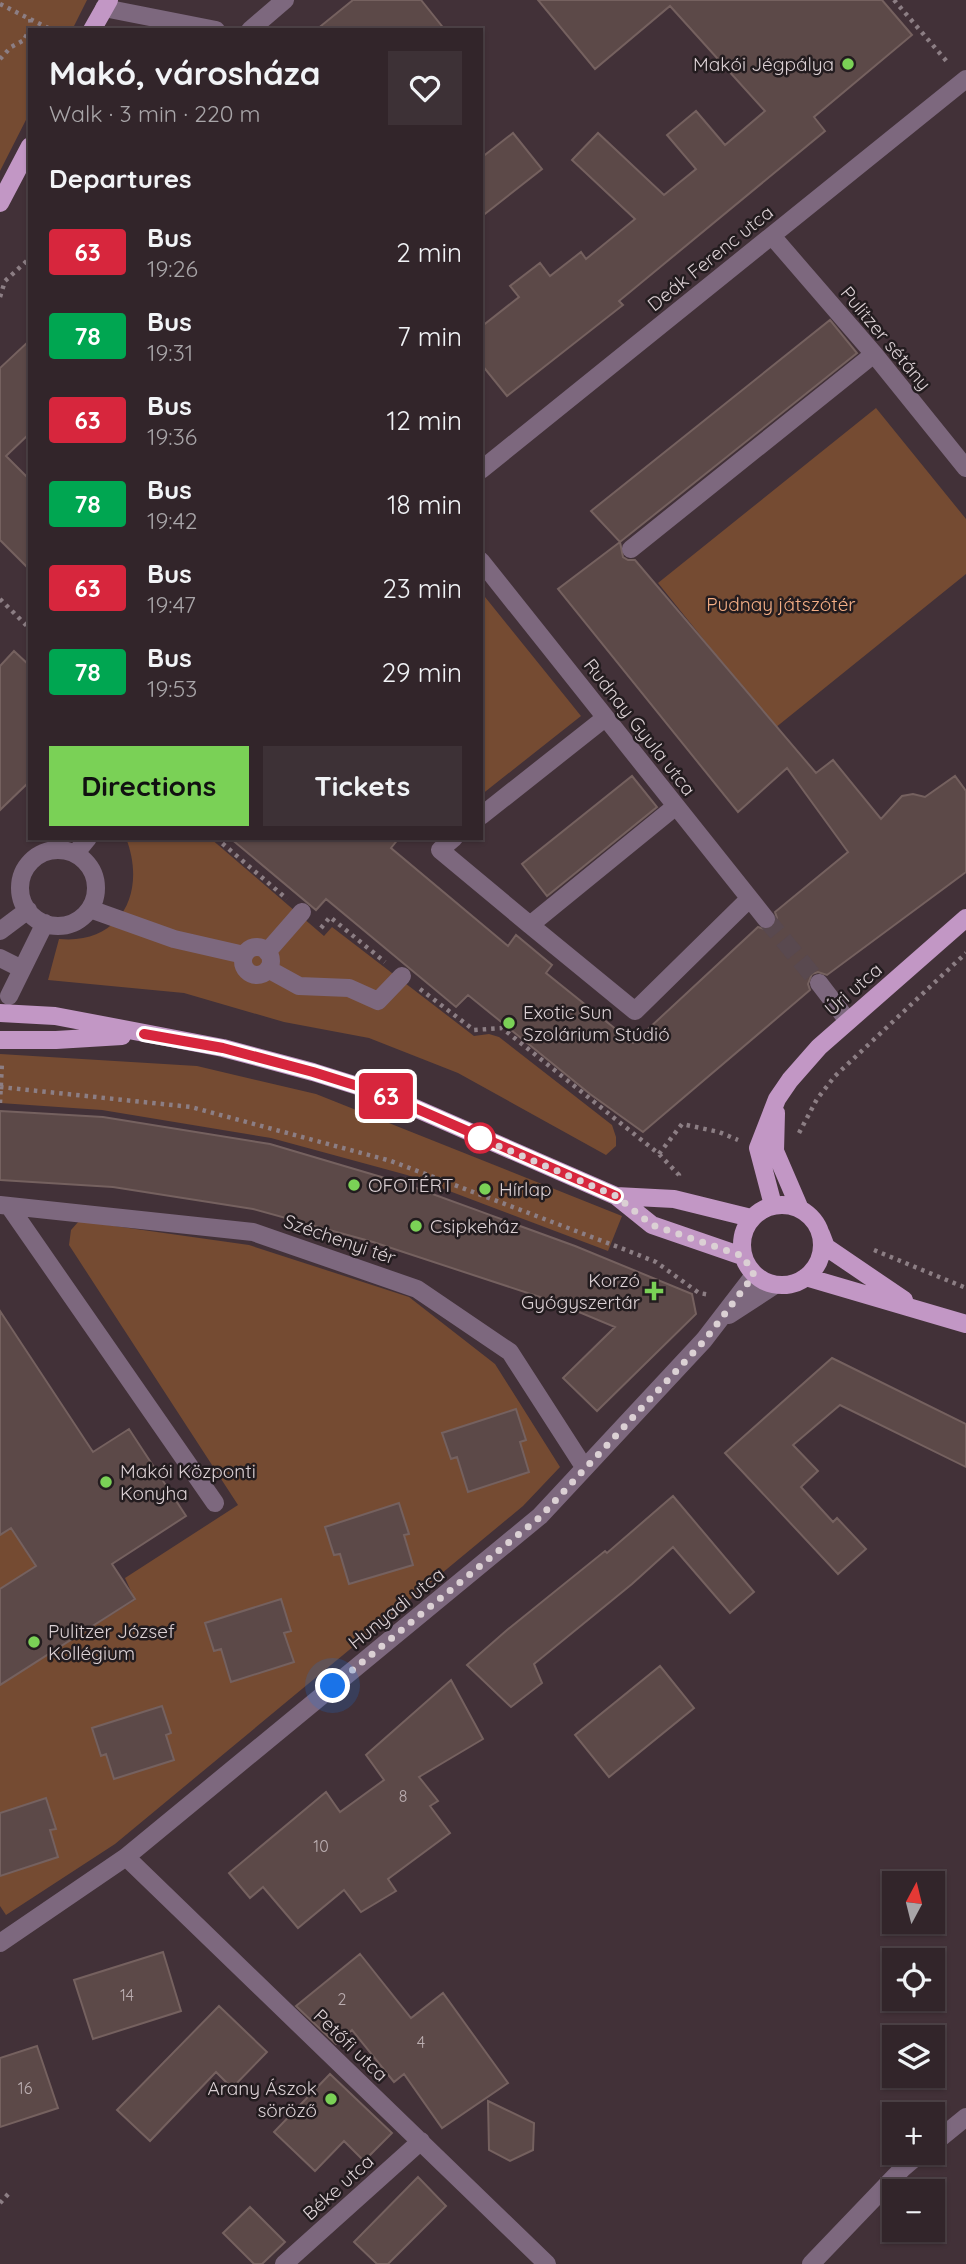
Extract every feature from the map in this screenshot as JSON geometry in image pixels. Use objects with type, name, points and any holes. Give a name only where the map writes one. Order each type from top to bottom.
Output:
[{"type":"main road","points":[[93,28],[107,4]]},
{"type":"main road","points":[[0,203],[28,150]]},
{"type":"main road","name":"Úri utca","points":[[773,1205],[758,1147],[777,1099],[819,1047],[966,918]]},
{"type":"main road","points":[[0,1013],[55,1016],[223,1048],[383,1094],[616,1196],[652,1225],[743,1256]]},
{"type":"main road","points":[[1,1047],[144,1034]]},
{"type":"main road","points":[[777,1099],[775,1150],[800,1209],[811,1218],[826,1247],[922,1311]]},
{"type":"main road","points":[[616,1196],[674,1199],[751,1218]]},
{"type":"main road","points":[[800,1209],[773,1205],[751,1218],[742,1236],[743,1256],[754,1275],[775,1285],[791,1284],[806,1277],[820,1256],[822,1247],[819,1230]]},
{"type":"main road","points":[[806,1277],[966,1324]]},
{"type":"street","points":[[252,28],[285,0]]},
{"type":"street","points":[[107,4],[208,28]]},
{"type":"street","name":"Deák Ferenc utca","points":[[483,468],[965,80]]},
{"type":"street","name":"Pulitzer sétány","points":[[772,236],[966,468]]},
{"type":"street","points":[[631,549],[874,355]]},
{"type":"street","name":"Rudnay Gyula utca","points":[[483,564],[766,919]]},
{"type":"street","points":[[483,815],[606,718]]},
{"type":"street","points":[[530,925],[676,806]]},
{"type":"street","points":[[75,854],[86,840]]},
{"type":"street","points":[[452,840],[440,850],[635,1010],[749,899]]},
{"type":"street","points":[[63,850],[85,861],[93,871],[96,884],[95,897],[90,908],[81,918],[70,924],[57,926],[45,923],[28,910],[22,899],[20,886],[29,863],[39,855],[63,850]]},
{"type":"street","points":[[90,908],[174,939],[244,955],[243,964],[247,972],[256,975],[302,912]]},
{"type":"street","points":[[0,931],[28,910]]},
{"type":"street","points":[[9,996],[45,923]]},
{"type":"street","points":[[0,958],[22,970]]},
{"type":"street","points":[[268,961],[299,986],[349,988],[378,1001],[402,976]]},
{"type":"street","points":[[819,983],[848,1021]]},
{"type":"street","points":[[5,1205],[215,1503]]},
{"type":"street","name":"Széchenyi tér","points":[[5,1205],[253,1232],[417,1289],[510,1352],[584,1467]]},
{"type":"street","name":"Hunyadi utca","points":[[1,1941],[126,1857],[540,1517],[720,1321],[754,1275]]},
{"type":"street","name":"Hunyadi utca","points":[[720,1321],[775,1285]]},
{"type":"street","name":"Petőfi utca","points":[[126,1857],[547,2264]]},
{"type":"street","points":[[945,2134],[966,2117]]},
{"type":"street","name":"Béke utca","points":[[285,2264],[421,2141]]},
{"type":"street","points":[[811,2264],[907,2165]]},
{"type":"path","points":[[894,0],[965,80]]},
{"type":"path","points":[[0,4],[48,28]]},
{"type":"path","points":[[30,18],[31,28]]},
{"type":"path","points":[[0,59],[27,38]]},
{"type":"path","points":[[0,298],[5,281],[28,260]]},
{"type":"path","points":[[0,599],[28,627]]},
{"type":"path","points":[[796,1140],[817,1098],[835,1076],[966,953]]},
{"type":"path","points":[[402,976],[474,1030],[502,1028],[659,1154]]},
{"type":"path","points":[[0,1103],[1,1047]]},
{"type":"path","points":[[0,1087],[191,1107],[391,1161],[656,1262],[699,1293],[736,1298]]},
{"type":"path","points":[[864,1246],[966,1288]]},
{"type":"path","points":[[0,2203],[10,2192]]},
{"type":"green space","points":[[0,0],[87,0],[73,28],[28,28],[28,116],[0,171]]},
{"type":"green space","name":"Pudnay játszótér","points":[[876,408],[966,519],[966,574],[775,728],[658,583]]},
{"type":"green space","points":[[483,594],[581,716],[483,793]]},
{"type":"green space","points":[[127,840],[212,840],[324,936],[332,927],[474,1036],[489,1034],[499,1037],[612,1125],[616,1146],[606,1155],[458,1073],[369,1038],[284,1022],[184,993],[48,980],[59,939],[81,939],[99,933],[113,924],[124,911],[133,877],[132,858]]},
{"type":"green space","points":[[0,1054],[197,1066],[316,1094],[622,1216],[608,1251],[407,1175],[271,1138],[102,1110],[0,1103]]},
{"type":"green space","points":[[79,1221],[249,1245],[409,1297],[495,1364],[560,1467],[523,1506],[115,1844],[6,1915],[0,1906],[0,1685],[135,1600],[125,1578],[238,1505],[69,1245],[71,1230]]},
{"type":"green space","points":[[0,1466],[36,1566],[0,1589]]},
{"type":"building","points":[[353,0],[421,0],[443,28],[318,28]]},
{"type":"building","points":[[538,0],[882,0],[912,35],[814,117],[825,131],[619,301],[623,305],[507,396],[483,366],[483,325],[519,297],[510,286],[540,263],[550,276],[581,252],[586,259],[635,219],[572,160],[598,133],[664,195],[696,169],[667,135],[696,111],[725,145],[765,111],[670,6],[595,69]]},
{"type":"building","points":[[513,133],[542,169],[483,215],[483,156]]},
{"type":"building","points":[[830,320],[857,353],[620,542],[591,511]]},
{"type":"building","points":[[28,342],[28,435],[6,456],[28,478],[28,568],[0,540],[0,368]]},
{"type":"building","points":[[620,542],[623,557],[635,560],[816,773],[833,760],[881,819],[902,796],[913,794],[925,797],[955,776],[966,791],[966,872],[827,975],[818,972],[812,974],[808,984],[810,990],[643,1132],[590,1094],[468,995],[456,1007],[326,899],[316,910],[232,840],[397,840],[391,848],[508,946],[516,935],[552,965],[546,973],[633,1043],[758,927],[767,930],[774,927],[777,918],[775,912],[848,852],[787,768],[738,812],[558,589]]},
{"type":"building","points":[[14,651],[28,664],[28,783],[0,810],[0,666]]},
{"type":"building","points":[[632,776],[657,807],[547,896],[522,864]]},
{"type":"building","points":[[0,1111],[103,1117],[270,1144],[405,1184],[575,1246],[692,1294],[696,1314],[597,1411],[563,1378],[615,1327],[555,1302],[373,1242],[253,1209],[113,1187],[0,1180]]},
{"type":"building","points":[[0,1311],[93,1452],[129,1429],[186,1516],[112,1564],[135,1599],[0,1685],[0,1589],[36,1566],[11,1528],[0,1535]]},
{"type":"building","points":[[832,1358],[966,1424],[966,1467],[840,1405],[793,1445],[818,1471],[801,1487],[833,1522],[837,1518],[866,1549],[838,1574],[725,1453]]},
{"type":"building","points":[[516,1409],[526,1440],[520,1442],[529,1472],[468,1492],[457,1457],[451,1459],[442,1433]]},
{"type":"building","points":[[673,1496],[754,1592],[730,1613],[673,1547],[534,1664],[542,1683],[511,1707],[467,1665],[605,1551],[607,1553]]},
{"type":"building","points":[[399,1503],[409,1534],[404,1535],[413,1565],[349,1584],[340,1554],[334,1555],[325,1527]]},
{"type":"building","points":[[281,1599],[291,1631],[284,1633],[294,1662],[231,1682],[221,1649],[214,1651],[205,1623]]},
{"type":"building","points":[[660,1666],[694,1708],[609,1777],[575,1735]]},
{"type":"building","points":[[451,1680],[483,1739],[419,1777],[438,1801],[430,1806],[450,1833],[388,1879],[396,1891],[361,1912],[344,1890],[298,1928],[263,1887],[250,1898],[229,1873],[326,1792],[340,1812],[384,1780],[366,1755]]},
{"type":"building","points":[[162,1706],[171,1733],[166,1735],[174,1760],[114,1779],[106,1754],[101,1756],[92,1728]]},
{"type":"building","points":[[46,1798],[56,1829],[50,1830],[58,1857],[0,1876],[0,1813]]},
{"type":"building","points":[[163,1952],[181,2011],[93,2039],[74,1980]]},
{"type":"building","points":[[360,1954],[411,2018],[443,1993],[508,2083],[442,2128],[404,2074],[394,2082],[352,2030],[336,2044],[296,2006]]},
{"type":"building","points":[[219,2006],[267,2052],[232,2088],[216,2072],[150,2141],[117,2110]]},
{"type":"building","points":[[37,2046],[58,2108],[0,2127],[0,2058]]},
{"type":"building","name":"Arany Ászok söröző","points":[[330,2074],[392,2133],[364,2161],[344,2141],[315,2171],[274,2132]]},
{"type":"building","points":[[488,2101],[534,2123],[533,2150],[510,2161],[489,2150]]},
{"type":"building","points":[[418,2177],[446,2206],[388,2264],[377,2264],[354,2242]]},
{"type":"building","points":[[250,2207],[285,2242],[262,2264],[254,2264],[223,2233]]},
{"type":"tunnel","points":[[766,919],[819,983]]},
{"type":"bus line","name":"63","points":[[144,1034],[223,1048],[383,1094],[616,1196]]},
{"type":"place","name":"Makói Jégpálya","points":[[848,64]]},
{"type":"place","name":"Exotic Sun Szolárium Stúdió","points":[[509,1023]]},
{"type":"place","name":"OFOTÉRT","points":[[354,1185]]},
{"type":"place","name":"Hírlap","points":[[485,1189]]},
{"type":"place","name":"Csipkeház","points":[[416,1226]]},
{"type":"place","name":"Korzó Gyógyszertár","points":[[654,1291]]},
{"type":"place","name":"Makói Központi Konyha","points":[[106,1482]]},
{"type":"place","name":"Pulitzer József Kollégium","points":[[34,1642]]},
{"type":"place","name":"Arany Ászok söröző","points":[[331,2099]]},
{"type":"route","points":[[333,1686],[540,1517],[705,1340],[754,1275],[743,1256],[652,1225],[616,1196],[480,1138]]}]
